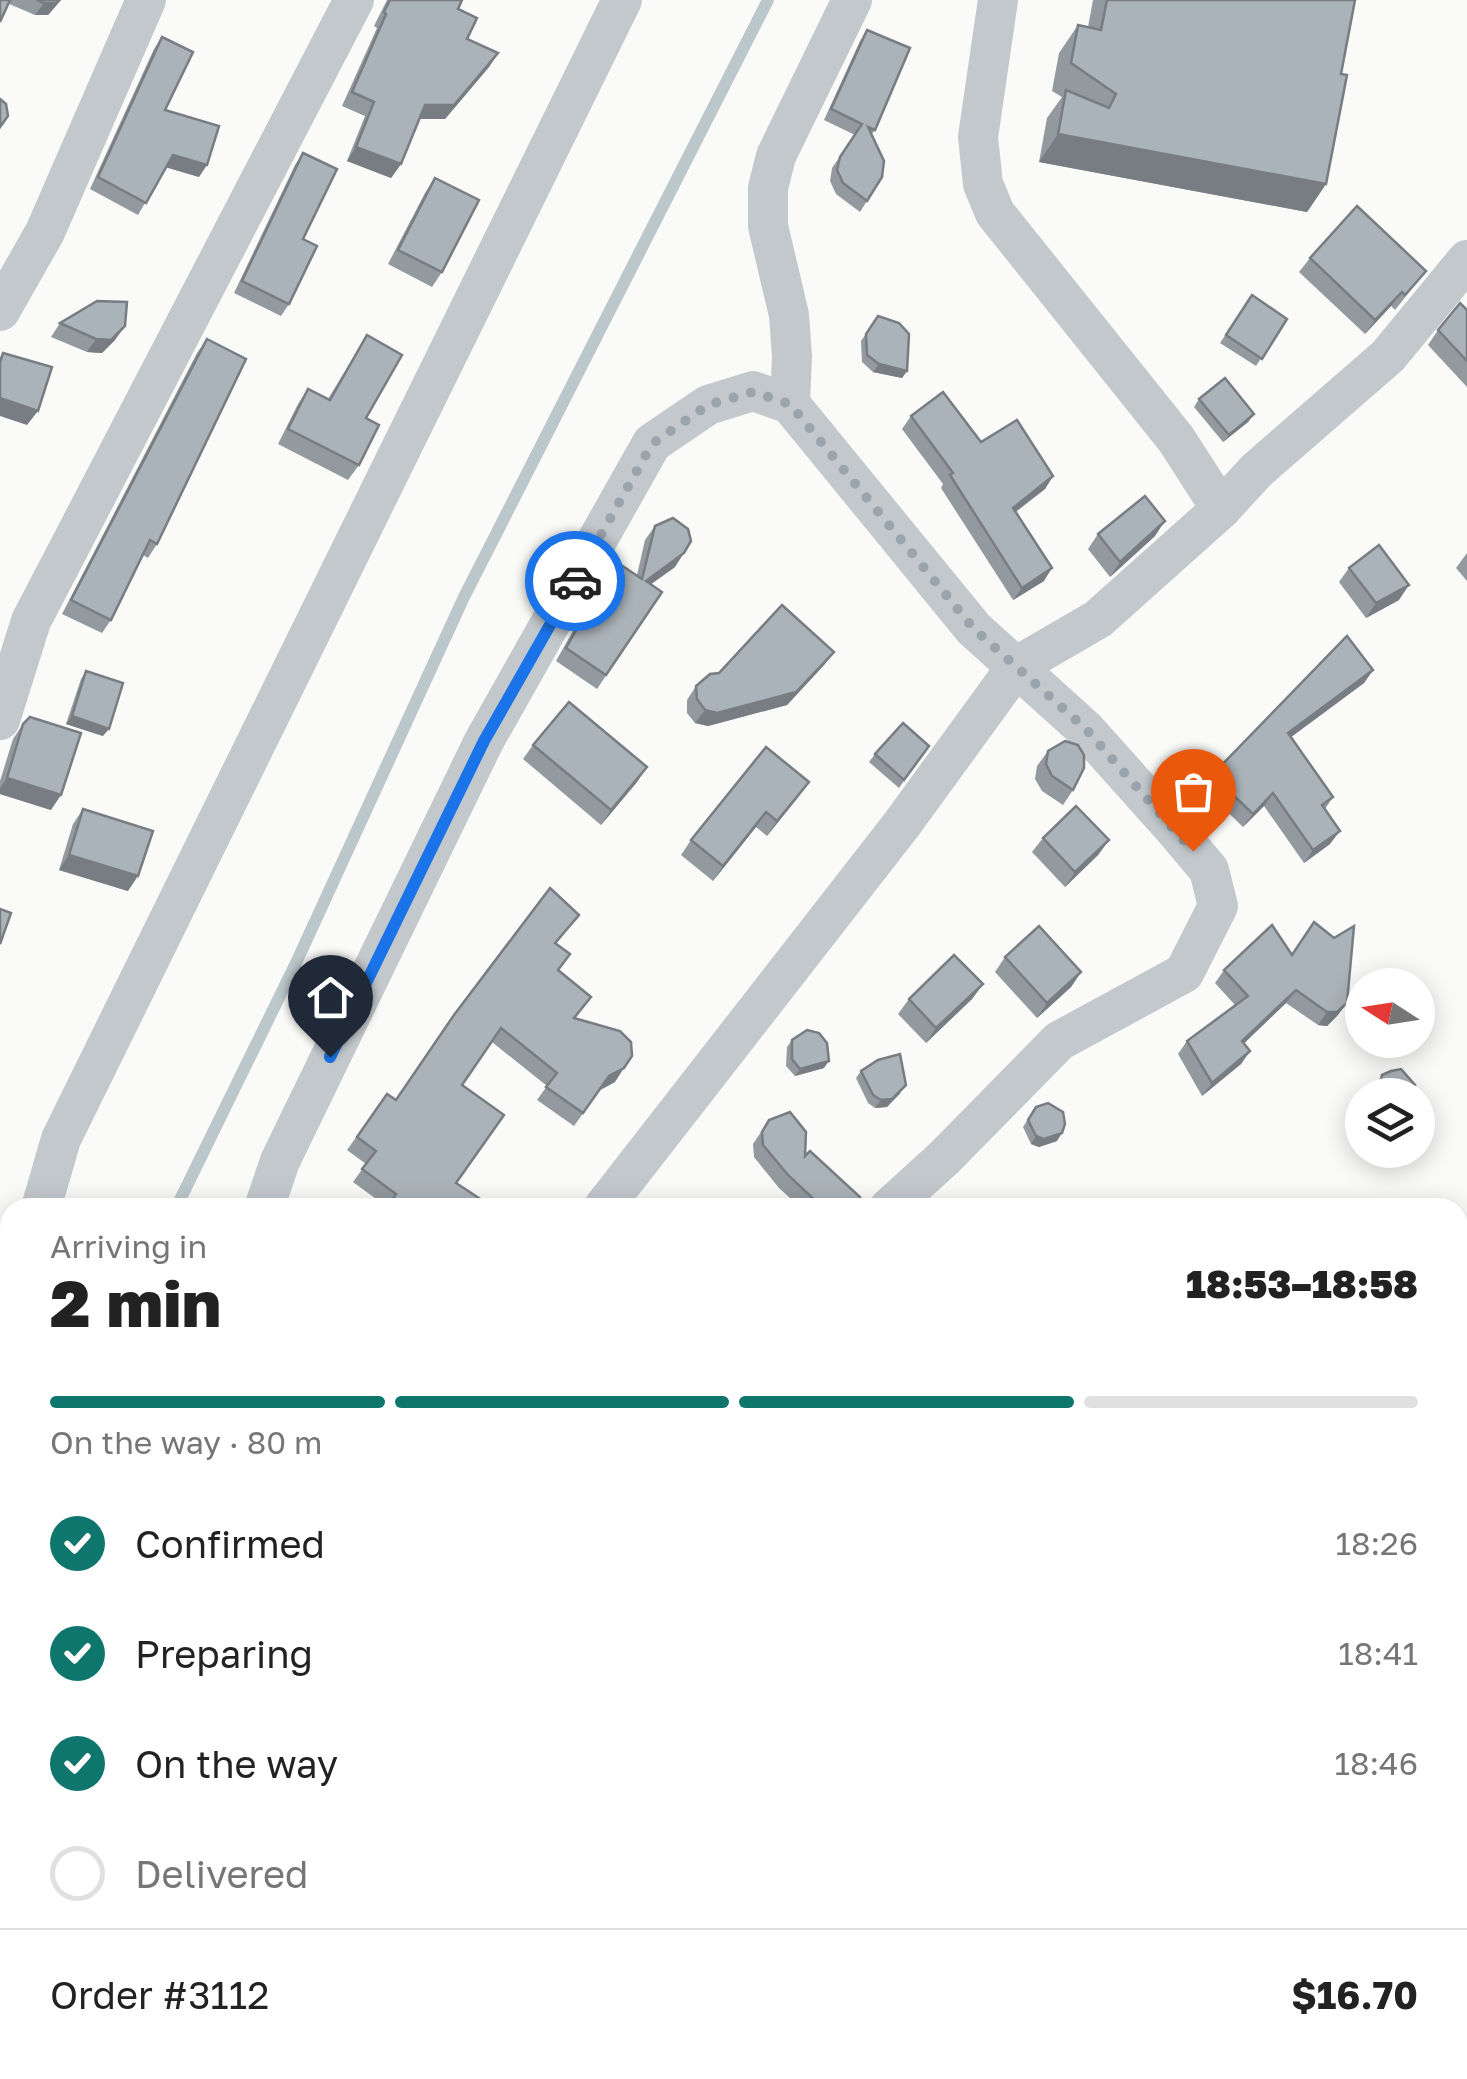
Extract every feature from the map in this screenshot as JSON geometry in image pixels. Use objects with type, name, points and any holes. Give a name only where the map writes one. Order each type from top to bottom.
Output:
[{"type":"street","points":[[0,311],[46,232],[146,0]]},
{"type":"street","points":[[0,720],[31,621],[354,0]]},
{"type":"street","points":[[44,1198],[61,1139],[622,0]]},
{"type":"street","points":[[790,404],[789,316],[768,226],[768,188],[776,156],[852,0]]},
{"type":"street","points":[[998,0],[978,137],[983,184],[995,213],[1176,439],[1221,509]]},
{"type":"street","points":[[611,1198],[902,824],[1018,666],[1098,619],[1221,509],[1257,470],[1388,356],[1467,260]]},
{"type":"street","points":[[267,1198],[280,1160],[484,741],[652,444],[708,405],[753,392],[790,404],[974,629],[1085,728],[1209,870],[1218,906],[1184,973],[1059,1041],[900,1198]]},
{"type":"building","points":[[0,0],[10,0],[0,22]]},
{"type":"building","points":[[390,0],[462,0],[458,9],[477,18],[467,39],[498,53],[454,105],[425,105],[401,164],[356,147],[374,102],[352,92]]},
{"type":"building","points":[[1107,0],[1355,0],[1341,74],[1347,75],[1326,184],[1058,134],[1066,90],[1109,108],[1116,94],[1071,63],[1078,25],[1101,30]]},
{"type":"building","points":[[867,30],[910,48],[875,130],[868,127],[884,161],[882,177],[867,201],[843,183],[837,170],[840,157],[862,124],[831,109]]},
{"type":"building","points":[[162,37],[193,52],[165,110],[219,126],[207,165],[173,155],[146,203],[98,177]]},
{"type":"building","points":[[0,99],[6,104],[8,116],[0,127]]},
{"type":"building","points":[[303,153],[337,169],[303,239],[317,246],[289,304],[242,281]]},
{"type":"building","points":[[435,178],[479,200],[442,272],[398,250]]},
{"type":"building","points":[[1357,206],[1426,271],[1375,320],[1310,258]]},
{"type":"building","points":[[1252,295],[1287,319],[1262,359],[1226,335]]},
{"type":"building","points":[[97,301],[127,302],[125,326],[111,340],[96,339],[60,323]]},
{"type":"building","points":[[1460,303],[1467,310],[1467,361],[1438,330]]},
{"type":"building","points":[[878,316],[899,323],[909,334],[907,371],[879,364],[867,355],[866,334]]},
{"type":"building","points":[[367,335],[402,355],[366,418],[379,425],[359,465],[288,429],[308,389],[330,400]]},
{"type":"building","points":[[207,339],[246,359],[157,544],[150,540],[111,620],[71,600]]},
{"type":"building","points":[[3,353],[52,367],[38,411],[0,398]]},
{"type":"building","points":[[1225,378],[1254,414],[1229,435],[1199,399]]},
{"type":"building","points":[[943,392],[981,442],[1017,420],[1053,476],[1013,508],[1052,568],[1022,588],[950,475],[953,473],[911,416]]},
{"type":"building","points":[[1145,496],[1165,521],[1120,562],[1098,534]]},
{"type":"building","points":[[673,518],[688,529],[691,541],[684,553],[646,581],[662,592],[606,675],[566,648],[615,561],[642,579],[655,526]]},
{"type":"building","points":[[1379,545],[1409,585],[1376,603],[1349,568]]},
{"type":"building","points":[[782,605],[834,652],[796,692],[717,713],[705,710],[697,699],[696,686],[710,674],[719,673]]},
{"type":"building","points":[[1347,636],[1373,670],[1288,733],[1333,797],[1322,805],[1340,831],[1313,850],[1273,793],[1253,814],[1212,775]]},
{"type":"building","points":[[86,671],[123,683],[109,729],[72,716]]},
{"type":"building","points":[[569,702],[647,767],[611,810],[533,745]]},
{"type":"building","points":[[30,717],[81,733],[61,795],[7,778],[23,724]]},
{"type":"building","points":[[903,723],[929,746],[904,780],[875,754]]},
{"type":"building","points":[[1065,741],[1078,745],[1084,755],[1084,768],[1073,790],[1052,776],[1046,764],[1048,751]]},
{"type":"building","points":[[766,747],[809,782],[777,821],[766,812],[723,866],[691,840]]},
{"type":"building","points":[[1076,806],[1109,840],[1075,872],[1043,838]]},
{"type":"building","points":[[83,809],[153,831],[138,876],[69,855]]},
{"type":"building","points":[[550,888],[579,915],[555,943],[570,954],[558,970],[591,997],[574,1018],[620,1031],[631,1042],[632,1056],[624,1068],[609,1076],[583,1113],[546,1087],[557,1073],[501,1028],[462,1085],[504,1115],[456,1183],[479,1198],[393,1198],[396,1194],[362,1169],[376,1151],[357,1137],[387,1094],[396,1100],[454,1015]]},
{"type":"building","points":[[0,909],[11,913],[0,944]]},
{"type":"building","points":[[1314,922],[1334,938],[1354,926],[1350,968],[1345,968],[1345,1005],[1337,1012],[1327,1012],[1296,990],[1242,1041],[1250,1051],[1212,1083],[1187,1041],[1248,996],[1224,970],[1272,925],[1292,955]]},
{"type":"building","points":[[1039,926],[1081,972],[1047,1003],[1005,957]]},
{"type":"building","points":[[954,955],[983,984],[936,1028],[909,999]]},
{"type":"building","points":[[807,1030],[819,1033],[827,1043],[829,1061],[800,1069],[792,1059],[792,1040]]},
{"type":"building","points":[[900,1054],[906,1085],[892,1099],[881,1100],[873,1095],[861,1071],[878,1060]]},
{"type":"building","points":[[1401,1069],[1409,1078],[1381,1078]]},
{"type":"building","points":[[1048,1103],[1063,1112],[1065,1124],[1062,1133],[1044,1139],[1036,1136],[1028,1120],[1036,1107]]},
{"type":"building","points":[[790,1112],[806,1132],[805,1156],[810,1151],[860,1197],[812,1198],[763,1145],[762,1132],[769,1120]]},
{"type":"waterway","points":[[181,1198],[296,963],[464,597],[768,0]]},
{"type":"way so far","points":[[575,581],[652,444],[708,405],[753,392],[790,404],[974,629],[1085,728],[1193,851]]},
{"type":"route","points":[[330,1057],[484,741],[575,581]]}]
